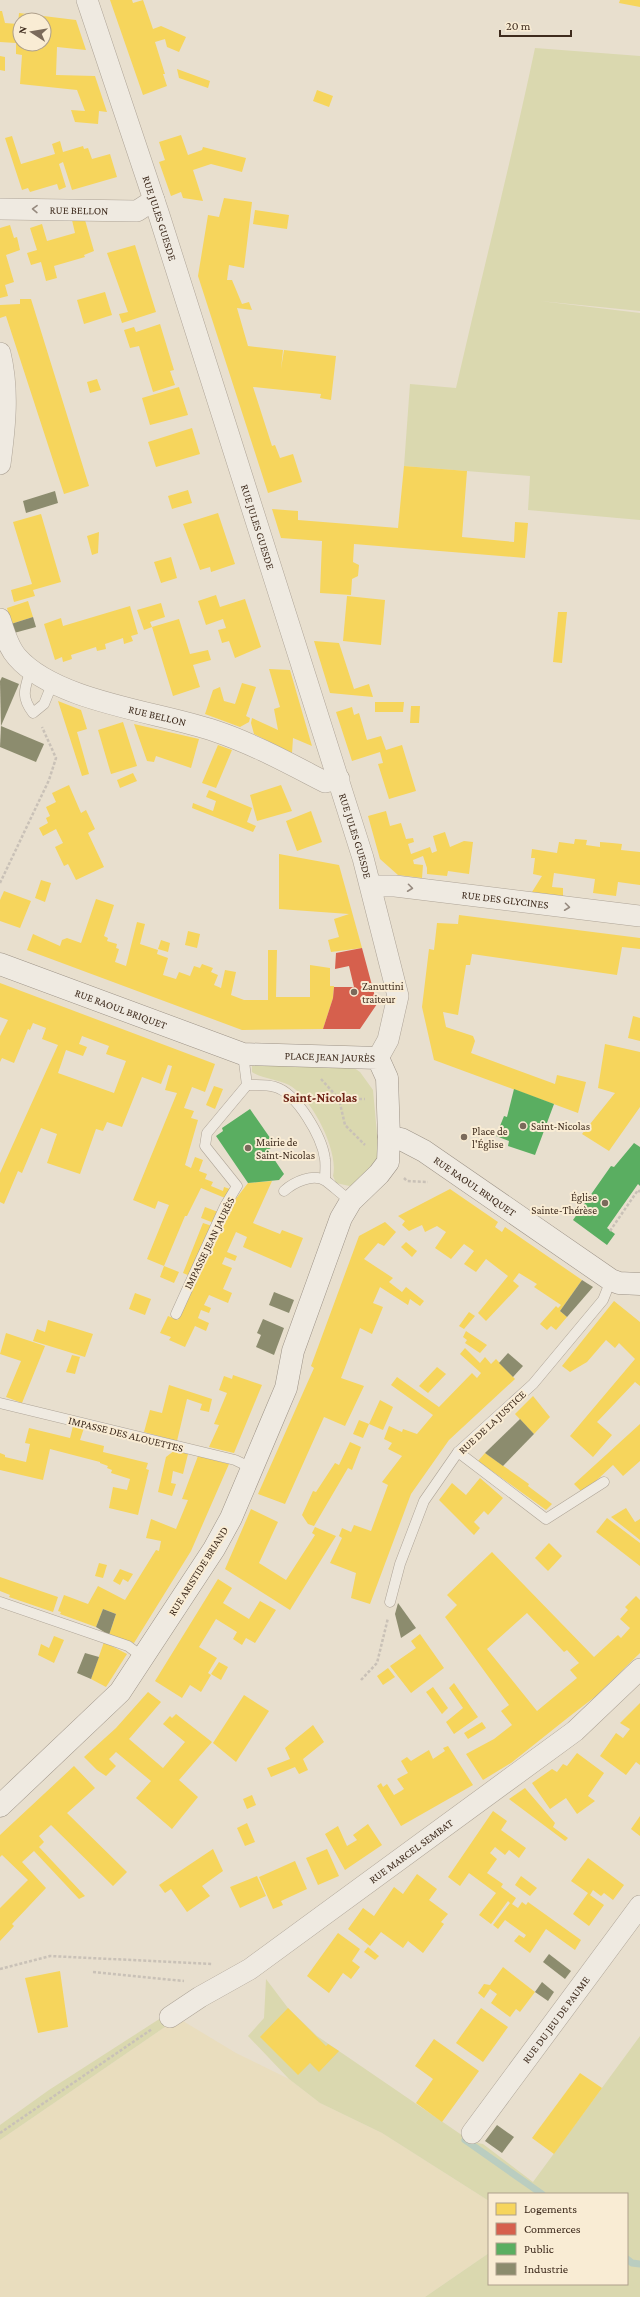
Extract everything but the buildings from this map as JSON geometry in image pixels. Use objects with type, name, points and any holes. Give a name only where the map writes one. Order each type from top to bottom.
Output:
[{"type":"street","name":"RUE JULES GUESDE","points":[[87,0],[154,200],[339,779],[371,886],[398,996],[388,1040],[378,1058]]},
{"type":"street","name":"RUE BELLON","points":[[0,209],[137,211],[154,200]]},
{"type":"street","points":[[0,353],[4,371],[6,416],[0,464]]},
{"type":"street","name":"RUE BELLON","points":[[0,619],[5,636],[24,663],[53,682],[104,701],[238,738],[326,782],[339,779]]},
{"type":"street","name":"RUE DES GLYCINES","points":[[371,886],[395,886],[640,916]]},
{"type":"street","name":"RUE RAOUL BRIQUET","points":[[0,964],[243,1054]]},
{"type":"street","name":"PLACE JEAN JAURÈS","points":[[243,1054],[355,1055],[378,1058],[387,1078],[389,1137],[388,1162],[379,1174],[351,1201],[341,1218],[331,1242]]},
{"type":"street","name":"RUE RAOUL BRIQUET","points":[[389,1137],[401,1139],[424,1151],[611,1280],[619,1283],[640,1284]]},
{"type":"street","name":"RUE ARISTIDE BRIAND","points":[[0,1806],[120,1692],[144,1658],[214,1549],[231,1518],[286,1388],[292,1351],[331,1242]]},
{"type":"street","name":"RUE MARCEL SEMBAT","points":[[170,2017],[200,1997],[250,1969],[569,1736],[640,1670]]},
{"type":"street","name":"RUE DU JEU DE PAUME","points":[[472,2133],[640,1906]]},
{"type":"lane","points":[[24,663],[24,693],[26,704],[33,713],[44,704],[53,682]]},
{"type":"lane","points":[[243,1054],[247,1085],[276,1087],[295,1100],[311,1124],[323,1149],[325,1160],[325,1180]]},
{"type":"lane","name":"IMPASSE JEAN JAURÈS","points":[[176,1314],[225,1206],[237,1186],[205,1146],[207,1133],[247,1085]]},
{"type":"lane","points":[[284,1191],[290,1185],[307,1178],[325,1180],[351,1201]]},
{"type":"lane","name":"RUE DE LA JUSTICE","points":[[390,1602],[400,1564],[424,1501],[458,1452],[533,1384],[602,1300],[611,1280]]},
{"type":"lane","name":"IMPASSE DES ALOUETTES","points":[[0,1403],[229,1459],[252,1468]]},
{"type":"lane","points":[[458,1452],[546,1519],[604,1482]]},
{"type":"lane","points":[[0,1602],[128,1646],[144,1658]]},
{"type":"path","points":[[0,883],[49,780],[56,758],[46,734],[33,713]]},
{"type":"path","points":[[610,1231],[638,1190],[640,1192]]},
{"type":"path","points":[[361,1680],[377,1663],[386,1632],[390,1602]]},
{"type":"path","points":[[0,1969],[50,1956],[213,1964]]},
{"type":"path","points":[[93,1972],[158,1978]]},
{"type":"path","points":[[0,2133],[170,2017]]},
{"type":"shaded area","points":[[535,48],[640,56],[640,311],[540,301],[640,313],[640,520],[528,510],[530,476],[404,466],[410,384],[456,388]]},
{"type":"shaded area","points":[[252,1063],[347,1063],[360,1072],[373,1090],[379,1156],[372,1174],[354,1187],[336,1183],[333,1176],[334,1165],[332,1153],[328,1140],[315,1113],[298,1092],[289,1085],[252,1072]]},
{"type":"shaded area","points":[[266,1979],[288,2008],[317,2036],[472,2142],[483,2144],[533,2182],[640,2036],[640,2297],[425,2297],[488,2254],[488,2285],[628,2285],[628,2193],[488,2193],[488,2200],[382,2133],[320,2103],[289,2079],[248,2036],[264,2018]]},
{"type":"shaded area","points":[[178,2007],[178,2018],[0,2140],[0,2125],[49,2090]]},
{"type":"shaded area","points":[[178,2018],[236,2053],[289,2079],[320,2103],[382,2133],[488,2200],[488,2254],[425,2297],[0,2297],[0,2140]]},
{"type":"waterway","points":[[465,2140],[541,2193]]},
{"type":"waterway","points":[[628,2260],[632,2263],[640,2264]]},
{"type":"place","name":"Zanuttini traiteur","points":[[354,992]]},
{"type":"place","name":"Saint-Nicolas","points":[[523,1126]]},
{"type":"place","name":"Place de l'Église","points":[[464,1137]]},
{"type":"place","name":"Mairie de Saint-Nicolas","points":[[248,1148]]},
{"type":"place","name":"Église Sainte-Thérèse","points":[[605,1203]]},
{"type":"district","name":"Saint-Nicolas","points":[[320,1097]]}]
